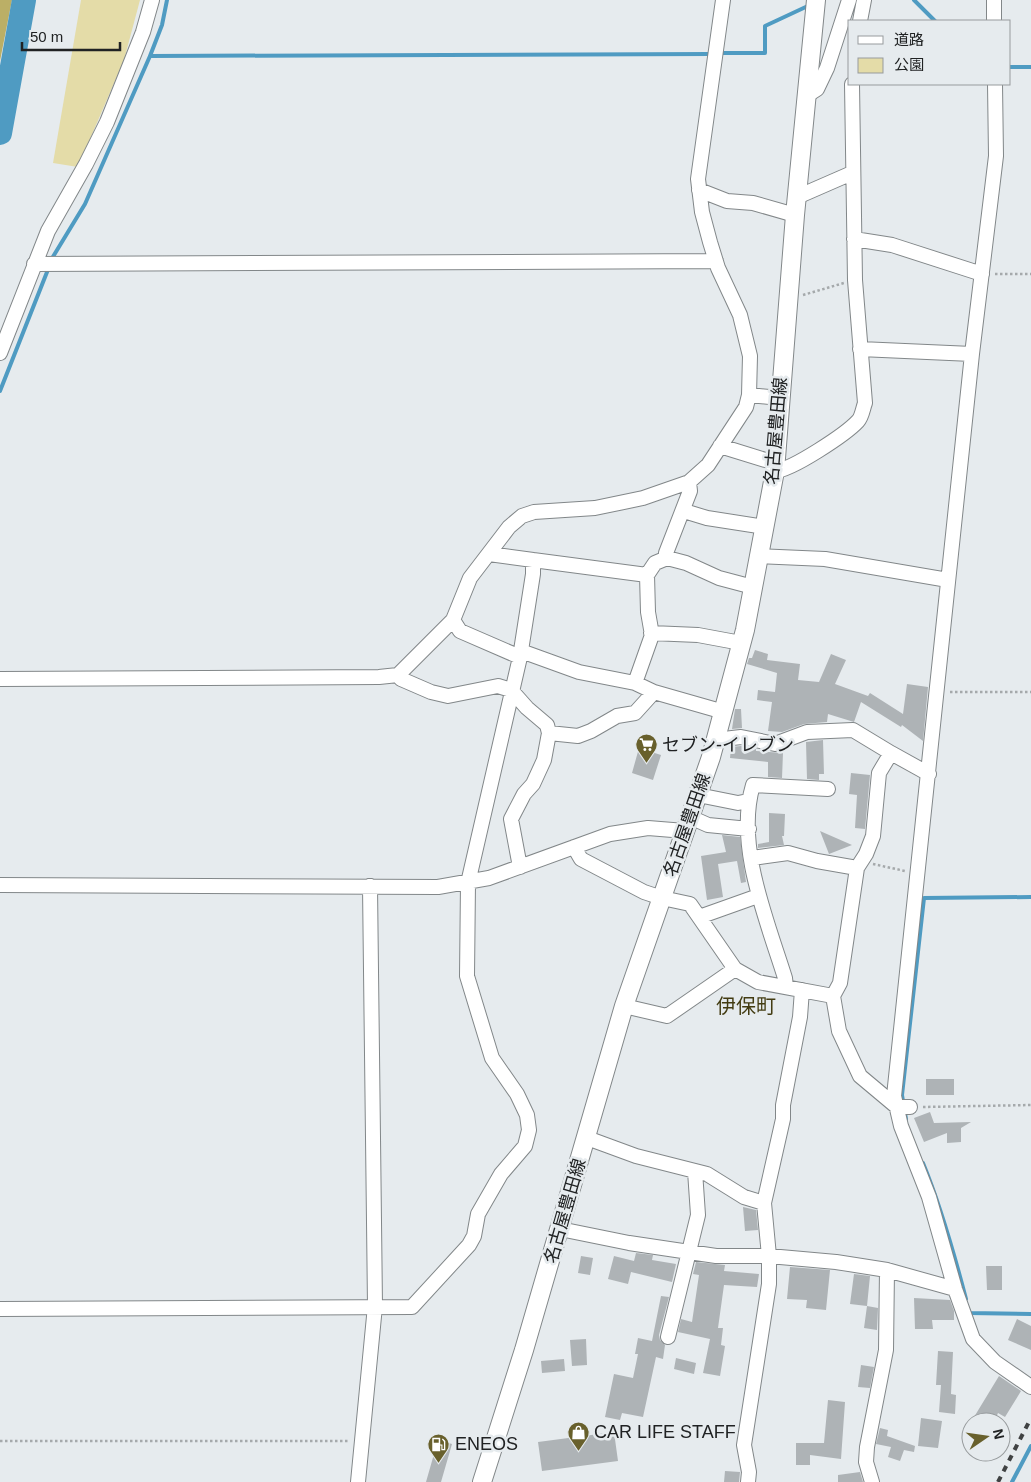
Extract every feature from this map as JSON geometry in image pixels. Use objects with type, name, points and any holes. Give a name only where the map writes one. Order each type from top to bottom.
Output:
[{"type":"main road","name":"名古屋豊田線","points":[[482,1482],[560,1229],[624,1006],[716,740],[741,643],[765,527],[775,467],[779,398],[815,6]]},
{"type":"street","points":[[0,353],[37,264],[48,231],[86,164],[107,122],[143,32],[152,0]]},
{"type":"street","points":[[0,678],[379,677],[398,675],[453,620],[470,578],[509,527],[522,516],[534,512],[595,508],[643,498],[689,482],[708,465],[746,407],[749,395],[750,356],[740,315],[716,261],[702,212],[698,180],[723,0]]},
{"type":"street","points":[[806,96],[817,89],[827,68],[849,0]]},
{"type":"street","points":[[860,20],[864,0]]},
{"type":"street","points":[[994,0],[994,20]]},
{"type":"street","points":[[720,446],[783,471],[813,454],[860,420],[865,403],[855,280],[852,85]]},
{"type":"street","points":[[995,85],[996,156],[972,354],[894,1096],[903,1108],[901,1126],[929,1196],[955,1289],[973,1339],[995,1362],[1030,1386]]},
{"type":"street","points":[[797,196],[852,173]]},
{"type":"street","points":[[699,190],[727,201],[753,203],[795,215]]},
{"type":"street","points":[[854,239],[892,245],[982,274]]},
{"type":"street","points":[[37,264],[716,261]]},
{"type":"street","points":[[860,349],[972,354]]},
{"type":"street","points":[[749,395],[779,398]]},
{"type":"street","points":[[667,558],[666,553],[684,511],[690,491],[689,482]]},
{"type":"street","points":[[684,511],[707,518],[765,527]]},
{"type":"street","points":[[488,554],[647,575]]},
{"type":"street","points":[[759,556],[825,559],[948,580]]},
{"type":"street","points":[[635,683],[651,633],[648,612],[647,575],[655,563],[667,558],[686,563],[719,578],[753,587]]},
{"type":"street","points":[[0,1309],[412,1307],[469,1245],[474,1236],[478,1214],[501,1174],[525,1146],[529,1130],[527,1115],[517,1094],[492,1058],[467,976],[468,883],[520,654],[533,560]]},
{"type":"street","points":[[453,620],[460,631],[520,654],[579,672],[635,683],[654,692],[724,712]]},
{"type":"street","points":[[651,633],[698,635],[734,640],[741,643]]},
{"type":"street","points":[[398,675],[401,679],[431,692],[448,696],[498,686],[511,690],[527,708],[547,725],[549,733],[544,760],[533,784],[524,794],[511,819],[520,867]]},
{"type":"street","points":[[549,733],[578,736],[591,731],[617,716],[635,713],[654,692]]},
{"type":"street","points":[[716,740],[741,738],[775,744],[807,732],[852,730],[929,774]]},
{"type":"street","points":[[891,753],[878,773],[873,836],[860,864],[847,921],[840,983],[833,996],[839,1031],[860,1076],[903,1108]]},
{"type":"street","points":[[786,987],[785,978],[758,896],[752,858],[748,802],[753,785],[828,789]]},
{"type":"street","points":[[698,794],[738,803],[748,802]]},
{"type":"street","points":[[0,885],[438,887],[468,883],[520,867],[610,834],[633,829],[687,824],[749,829]]},
{"type":"street","points":[[574,847],[581,858],[662,898],[690,904],[736,969],[758,982],[833,996]]},
{"type":"street","points":[[752,858],[788,852],[817,861],[860,864]]},
{"type":"street","points":[[358,1482],[364,1441],[375,1306],[370,886]]},
{"type":"street","points":[[699,917],[758,896]]},
{"type":"street","points":[[624,1006],[667,1016],[736,969]]},
{"type":"street","points":[[748,1482],[749,1472],[744,1445],[769,1284],[769,1256],[764,1203],[783,1119],[783,1105],[800,1017],[802,990]]},
{"type":"street","points":[[587,1138],[636,1156],[707,1174],[744,1197],[764,1203]]},
{"type":"street","points":[[668,1337],[687,1251],[698,1216],[695,1171]]},
{"type":"street","points":[[560,1229],[629,1243],[716,1256],[769,1256],[836,1262],[887,1270],[955,1289]]},
{"type":"street","points":[[872,1482],[866,1462],[867,1447],[886,1350],[887,1270]]},
{"type":"path","points":[[982,274],[1031,274]]},
{"type":"path","points":[[788,299],[855,280]]},
{"type":"path","points":[[938,690],[1031,692]]},
{"type":"path","points":[[860,864],[918,874]]},
{"type":"path","points":[[903,1108],[1031,1106]]},
{"type":"path","points":[[0,1441],[364,1441]]},
{"type":"green space","points":[[81,0],[140,0],[124,60],[78,167],[53,163]]},
{"type":"shaded area","points":[[0,0],[12,0],[0,61]]},
{"type":"building","points":[[755,650],[768,654],[767,660],[800,664],[798,680],[819,682],[831,654],[846,660],[835,684],[868,696],[870,693],[903,714],[907,684],[928,687],[923,741],[902,725],[901,727],[861,702],[854,722],[828,714],[827,722],[804,724],[782,732],[768,731],[772,702],[757,700],[758,690],[775,692],[777,673],[747,664]]},
{"type":"building","points":[[735,709],[741,709],[742,728],[732,729]]},
{"type":"building","points":[[823,740],[824,774],[819,774],[819,780],[807,779],[806,742]]},
{"type":"building","points":[[741,746],[756,749],[756,751],[783,753],[782,778],[768,777],[768,762],[730,758],[731,747]]},
{"type":"building","name":"セブン-イレブン","points":[[639,748],[661,755],[653,780],[632,773]]},
{"type":"building","points":[[851,773],[870,775],[865,829],[855,828],[857,795],[849,794]]},
{"type":"building","points":[[769,813],[785,814],[784,836],[782,836],[784,845],[758,848],[758,844],[769,842]]},
{"type":"building","points":[[820,831],[852,845],[829,854]]},
{"type":"building","points":[[722,835],[740,837],[746,882],[741,883],[737,861],[718,864],[723,897],[707,900],[701,856],[726,852]]},
{"type":"building","points":[[926,1079],[954,1079],[954,1095],[926,1095]]},
{"type":"building","points":[[930,1112],[934,1123],[971,1122],[961,1128],[961,1142],[947,1143],[947,1133],[924,1142],[914,1118]]},
{"type":"building","points":[[743,1207],[756,1210],[758,1230],[745,1231]]},
{"type":"building","points":[[636,1253],[653,1255],[652,1260],[676,1264],[672,1282],[631,1272],[628,1284],[608,1279],[614,1256],[634,1261]]},
{"type":"building","points":[[581,1256],[593,1258],[590,1275],[578,1273]]},
{"type":"building","points":[[696,1262],[725,1265],[724,1271],[759,1274],[757,1287],[724,1285],[718,1328],[723,1328],[721,1345],[725,1346],[720,1376],[703,1373],[710,1339],[678,1332],[681,1319],[692,1322],[699,1275],[693,1274]]},
{"type":"building","points":[[986,1266],[1002,1266],[1002,1290],[987,1290]]},
{"type":"building","points":[[790,1267],[830,1270],[826,1310],[806,1308],[807,1300],[787,1299]]},
{"type":"building","points":[[854,1274],[870,1276],[867,1306],[850,1304]]},
{"type":"building","points":[[661,1296],[669,1297],[659,1335],[660,1340],[665,1345],[663,1359],[656,1357],[643,1417],[622,1413],[620,1420],[605,1417],[614,1374],[633,1378],[638,1354],[635,1354],[638,1338],[652,1341]]},
{"type":"building","points":[[914,1298],[950,1300],[954,1311],[954,1320],[932,1320],[933,1329],[915,1329]]},
{"type":"building","points":[[867,1306],[878,1308],[877,1330],[864,1328]]},
{"type":"building","points":[[1017,1319],[1031,1326],[1031,1350],[1008,1340]]},
{"type":"building","points":[[586,1339],[587,1365],[572,1366],[570,1340]]},
{"type":"building","points":[[938,1351],[953,1352],[951,1394],[956,1395],[955,1414],[939,1412],[941,1385],[936,1385]]},
{"type":"building","points":[[676,1358],[696,1363],[694,1374],[674,1369]]},
{"type":"building","points":[[564,1359],[565,1371],[542,1373],[541,1361]]},
{"type":"building","points":[[861,1365],[874,1367],[870,1388],[858,1387]]},
{"type":"building","points":[[999,1376],[1021,1391],[1008,1412],[977,1412]]},
{"type":"building","points":[[828,1400],[845,1402],[841,1459],[810,1455],[810,1465],[796,1465],[796,1443],[824,1443]]},
{"type":"building","points":[[921,1418],[942,1421],[938,1448],[918,1446]]},
{"type":"building","points":[[880,1428],[888,1430],[887,1436],[915,1446],[914,1452],[904,1450],[900,1461],[888,1457],[891,1447],[876,1444]]},
{"type":"building","name":"CAR LIFE STAFF","points":[[614,1432],[618,1461],[542,1471],[538,1442]]},
{"type":"building","name":"ENEOS","points":[[438,1440],[452,1444],[441,1482],[426,1482]]},
{"type":"building","points":[[725,1471],[740,1472],[739,1482],[724,1482]]},
{"type":"building","points":[[860,1472],[863,1482],[838,1482],[838,1475]]},
{"type":"waterway","points":[[0,133],[24,0]]},
{"type":"waterway","points":[[150,56],[162,25],[167,0]]},
{"type":"waterway","points":[[914,0],[934,20]]},
{"type":"waterway","points":[[718,53],[765,53],[765,26],[810,5]]},
{"type":"waterway","points":[[51,260],[85,204],[150,56],[711,54]]},
{"type":"waterway","points":[[1011,67],[1031,67]]},
{"type":"waterway","points":[[0,391],[49,267]]},
{"type":"waterway","points":[[906,1119],[902,1095],[924,898],[1031,897]]},
{"type":"waterway","points":[[923,1163],[947,1230],[966,1299]]},
{"type":"waterway","points":[[969,1311],[969,1313],[1031,1314]]},
{"type":"waterway","points":[[1012,1482],[1031,1446]]},
{"type":"railway","points":[[998,1482],[1031,1418]]},
{"type":"place","name":"セブン-イレブン","points":[[646,764]]},
{"type":"place","name":"CAR LIFE STAFF","points":[[578,1451]]},
{"type":"place","name":"ENEOS","points":[[439,1463]]},
{"type":"district","name":"伊保町","points":[[746,1006]]}]
